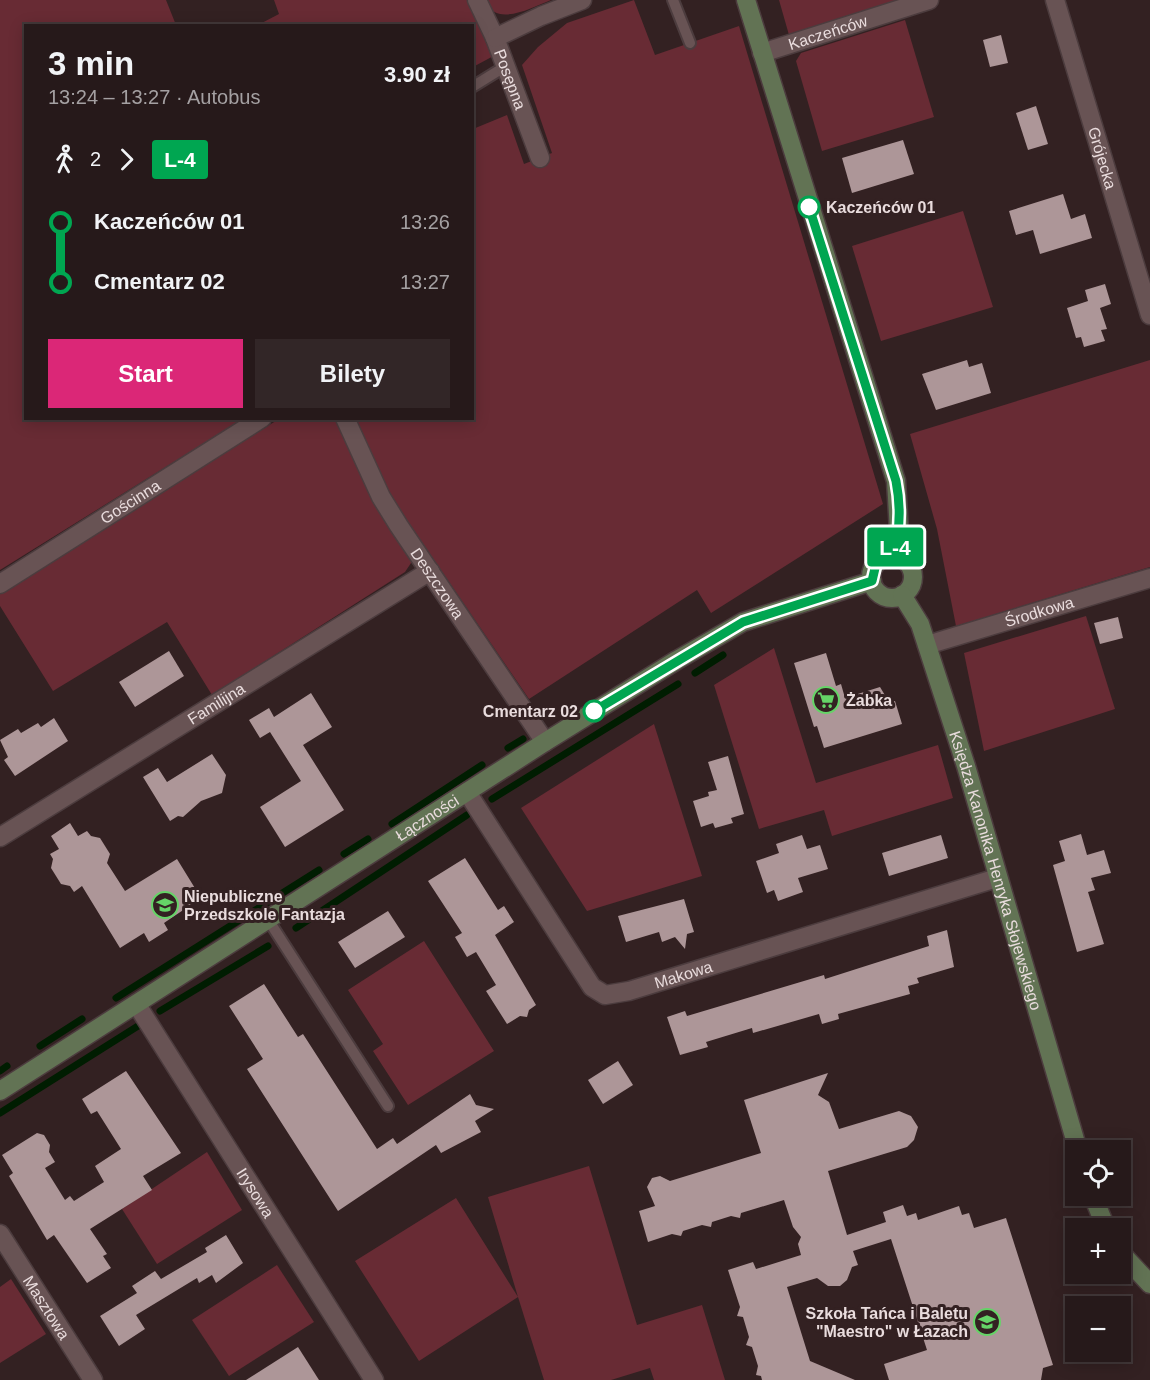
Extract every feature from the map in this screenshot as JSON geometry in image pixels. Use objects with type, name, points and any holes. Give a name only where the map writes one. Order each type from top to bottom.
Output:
[{"type":"street","name":"Posępna","points":[[477,0],[495,38],[540,158]]},
{"type":"street","points":[[495,38],[582,0]]},
{"type":"street","points":[[746,0],[896,481],[900,507],[899,531],[892,556]]},
{"type":"street","name":"Kaczeńców","points":[[762,53],[929,0]]},
{"type":"street","name":"Grójecka","points":[[1055,0],[1150,315]]},
{"type":"street","name":"Gościnna","points":[[0,584],[259,420]]},
{"type":"street","name":"Deszczowa","points":[[346,420],[381,497],[545,742]]},
{"type":"street","points":[[892,556],[903,558],[910,566],[913,577],[910,587],[902,595],[893,598],[884,596],[872,581],[876,564],[892,556]]},
{"type":"street","name":"Familijna","points":[[0,837],[430,571]]},
{"type":"street","name":"Środkowa","points":[[927,645],[1150,578]]},
{"type":"street","name":"Łączności","points":[[0,1091],[269,921],[545,742],[743,622],[872,581]]},
{"type":"street","name":"Księdza Kanonika Henryka Słojewskiego","points":[[902,595],[920,624],[927,645],[1075,1140]]},
{"type":"street","name":"Makowa","points":[[467,792],[592,987],[605,995],[629,991],[997,878]]},
{"type":"street","name":"Irysowa","points":[[136,1005],[374,1380]]},
{"type":"street","name":"Masztowa","points":[[0,1234],[93,1380]]},
{"type":"street","points":[[1131,1264],[1150,1284]]},
{"type":"lane","points":[[673,0],[690,43]]},
{"type":"lane","points":[[474,86],[506,66]]},
{"type":"lane","points":[[269,921],[388,1106]]},
{"type":"shaded area","points":[[0,0],[166,0],[176,24],[24,24],[24,420],[241,420],[0,570]]},
{"type":"shaded area","points":[[274,0],[475,0],[499,53],[474,66],[474,24],[260,24],[279,14]]},
{"type":"shaded area","points":[[485,0],[551,0],[524,11],[505,14],[497,13]]},
{"type":"shaded area","points":[[634,0],[655,55],[739,26],[883,504],[711,613],[697,590],[529,699],[384,487],[356,420],[474,420],[474,129],[507,115],[524,164],[552,153],[522,65],[538,47],[567,23]]},
{"type":"shaded area","points":[[779,0],[903,0],[789,35]]},
{"type":"shaded area","points":[[905,20],[934,117],[822,151],[796,61],[801,53]]},
{"type":"shaded area","points":[[963,211],[993,307],[881,341],[852,246]]},
{"type":"shaded area","points":[[1150,360],[1150,567],[956,626],[937,529],[910,434]]},
{"type":"shaded area","points":[[277,420],[335,420],[370,495],[413,560],[405,572],[212,695],[167,622],[53,691],[0,606],[0,593]]},
{"type":"shaded area","points":[[1086,616],[1115,709],[984,751],[964,653]]},
{"type":"shaded area","points":[[774,648],[816,783],[938,745],[953,798],[832,836],[824,810],[759,829],[714,685]]},
{"type":"shaded area","points":[[654,724],[702,876],[587,911],[521,808]]},
{"type":"shaded area","points":[[424,941],[494,1051],[408,1105],[373,1051],[383,1044],[348,990]]},
{"type":"shaded area","points":[[207,1152],[242,1210],[157,1264],[122,1209]]},
{"type":"shaded area","points":[[589,1166],[637,1325],[702,1305],[725,1380],[654,1380],[650,1368],[611,1380],[544,1380],[488,1197]]},
{"type":"shaded area","points":[[456,1198],[518,1297],[419,1361],[355,1261]]},
{"type":"shaded area","points":[[277,1265],[314,1322],[229,1376],[192,1320]]},
{"type":"shaded area","points":[[11,1279],[46,1334],[0,1363],[0,1287]]},
{"type":"building","points":[[1001,35],[1008,63],[990,67],[983,40]]},
{"type":"building","points":[[1036,106],[1048,144],[1028,150],[1016,113]]},
{"type":"building","points":[[903,140],[914,174],[852,193],[842,158]]},
{"type":"building","points":[[1063,194],[1071,219],[1085,214],[1092,238],[1040,254],[1033,230],[1016,235],[1009,211]]},
{"type":"building","points":[[1105,284],[1111,304],[1100,308],[1107,329],[1101,330],[1105,341],[1084,347],[1081,337],[1076,338],[1067,308],[1088,301],[1085,290]]},
{"type":"building","points":[[967,360],[969,367],[982,363],[991,393],[936,410],[922,374]]},
{"type":"building","points":[[1118,617],[1123,638],[1100,644],[1094,623]]},
{"type":"building","points":[[169,651],[184,676],[135,707],[119,682]]},
{"type":"building","points":[[826,653],[836,686],[841,684],[845,698],[880,687],[889,702],[895,701],[902,724],[824,748],[817,726],[814,727],[794,663]]},
{"type":"building","points":[[311,693],[332,727],[303,745],[344,810],[285,847],[260,807],[301,781],[270,732],[260,738],[249,720],[269,708],[274,717]]},
{"type":"building","points":[[54,718],[68,741],[15,776],[4,760],[8,757],[0,740],[18,729],[21,733],[38,723],[41,727]]},
{"type":"building","points":[[212,754],[226,775],[222,793],[201,801],[183,817],[178,816],[170,821],[143,777],[158,768],[167,782]]},
{"type":"building","points":[[728,756],[744,814],[731,818],[733,823],[715,828],[713,823],[701,827],[693,801],[709,796],[708,792],[717,790],[708,762]]},
{"type":"building","points":[[70,823],[78,836],[87,831],[91,836],[100,838],[110,854],[107,863],[125,891],[177,859],[201,898],[164,923],[168,930],[149,942],[144,933],[120,948],[82,886],[74,892],[70,886],[61,884],[51,868],[53,859],[50,854],[59,849],[51,836]]},
{"type":"building","points":[[1081,834],[1087,855],[1104,850],[1111,873],[1091,878],[1095,890],[1088,892],[1104,944],[1077,952],[1053,865],[1065,861],[1059,841]]},
{"type":"building","points":[[802,835],[807,849],[820,845],[828,869],[798,878],[803,892],[778,901],[774,890],[767,893],[756,861],[779,853],[776,844]]},
{"type":"building","points":[[941,835],[948,858],[889,876],[882,853]]},
{"type":"building","points":[[465,858],[498,910],[504,906],[514,922],[495,935],[536,1005],[529,1010],[527,1017],[520,1016],[507,1024],[486,991],[496,985],[476,952],[467,957],[455,937],[462,933],[428,881]]},
{"type":"building","points":[[684,899],[694,932],[687,934],[685,949],[675,937],[662,942],[659,932],[626,942],[618,916]]},
{"type":"building","points":[[388,911],[405,937],[355,968],[338,942]]},
{"type":"building","points":[[947,930],[954,967],[917,978],[919,983],[908,986],[910,994],[838,1014],[839,1019],[822,1024],[819,1014],[753,1033],[752,1028],[706,1042],[708,1047],[680,1055],[667,1017],[685,1011],[687,1016],[824,975],[825,979],[929,946],[927,936]]},
{"type":"building","points":[[264,984],[298,1037],[303,1034],[377,1149],[393,1138],[397,1144],[470,1094],[476,1105],[494,1109],[475,1121],[481,1132],[441,1153],[436,1145],[338,1211],[247,1069],[263,1059],[229,1006]]},
{"type":"building","points":[[618,1061],[633,1085],[603,1104],[588,1080]]},
{"type":"building","points":[[126,1071],[181,1153],[143,1176],[152,1190],[90,1229],[107,1254],[103,1256],[111,1268],[87,1283],[54,1235],[47,1240],[9,1176],[13,1173],[2,1155],[37,1133],[44,1135],[50,1145],[49,1152],[55,1162],[45,1168],[65,1200],[70,1196],[74,1201],[104,1182],[95,1166],[121,1149],[97,1111],[91,1114],[82,1099]]},
{"type":"building","points":[[828,1073],[818,1095],[829,1102],[839,1129],[899,1111],[911,1116],[918,1127],[914,1140],[907,1147],[828,1171],[847,1235],[886,1222],[883,1212],[903,1205],[907,1216],[916,1213],[918,1220],[959,1206],[962,1215],[969,1213],[974,1228],[1006,1218],[1053,1365],[1043,1368],[1041,1380],[889,1380],[884,1364],[927,1350],[891,1239],[853,1251],[858,1265],[852,1267],[847,1280],[840,1286],[828,1286],[817,1278],[787,1287],[810,1361],[855,1380],[762,1380],[761,1376],[756,1375],[758,1366],[752,1347],[746,1345],[749,1337],[743,1317],[737,1316],[740,1307],[728,1270],[753,1262],[756,1269],[801,1255],[798,1244],[801,1237],[793,1227],[784,1200],[741,1213],[740,1218],[731,1216],[712,1222],[711,1227],[702,1225],[683,1231],[681,1236],[672,1234],[648,1242],[639,1211],[655,1206],[647,1187],[652,1178],[660,1176],[670,1181],[761,1153],[744,1100]]},
{"type":"building","points":[[226,1235],[243,1263],[216,1283],[212,1275],[199,1283],[197,1278],[136,1315],[145,1329],[119,1346],[100,1316],[137,1293],[132,1286],[155,1271],[161,1279],[207,1252],[205,1248]]},
{"type":"building","points":[[298,1347],[319,1380],[246,1380]]},
{"type":"waterway","points":[[695,673],[723,655]]},
{"type":"waterway","points":[[492,799],[678,684]]},
{"type":"waterway","points":[[508,748],[523,739]]},
{"type":"waterway","points":[[392,824],[482,765]]},
{"type":"waterway","points":[[296,928],[467,815]]},
{"type":"waterway","points":[[344,854],[368,839]]},
{"type":"waterway","points":[[116,998],[319,870]]},
{"type":"waterway","points":[[160,1011],[268,946]]},
{"type":"waterway","points":[[40,1046],[82,1019]]},
{"type":"waterway","points":[[0,1113],[138,1026]]},
{"type":"waterway","points":[[0,1071],[7,1066]]},
{"type":"bus line","name":"L-4","points":[[594,711],[743,622],[872,581],[872,572],[876,564],[883,558],[892,556],[899,531],[900,507],[896,481],[809,207]]},
{"type":"place","name":"Kaczeńców 01","points":[[809,207]]},
{"type":"place","name":"Żabka","points":[[826,700]]},
{"type":"place","name":"Cmentarz 02","points":[[594,711]]},
{"type":"place","name":"Niepubliczne Przedszkole Fantazja","points":[[165,905]]},
{"type":"place","name":"Szkoła Tańca i Baletu \"Maestro\" w Łazach","points":[[987,1322]]}]
